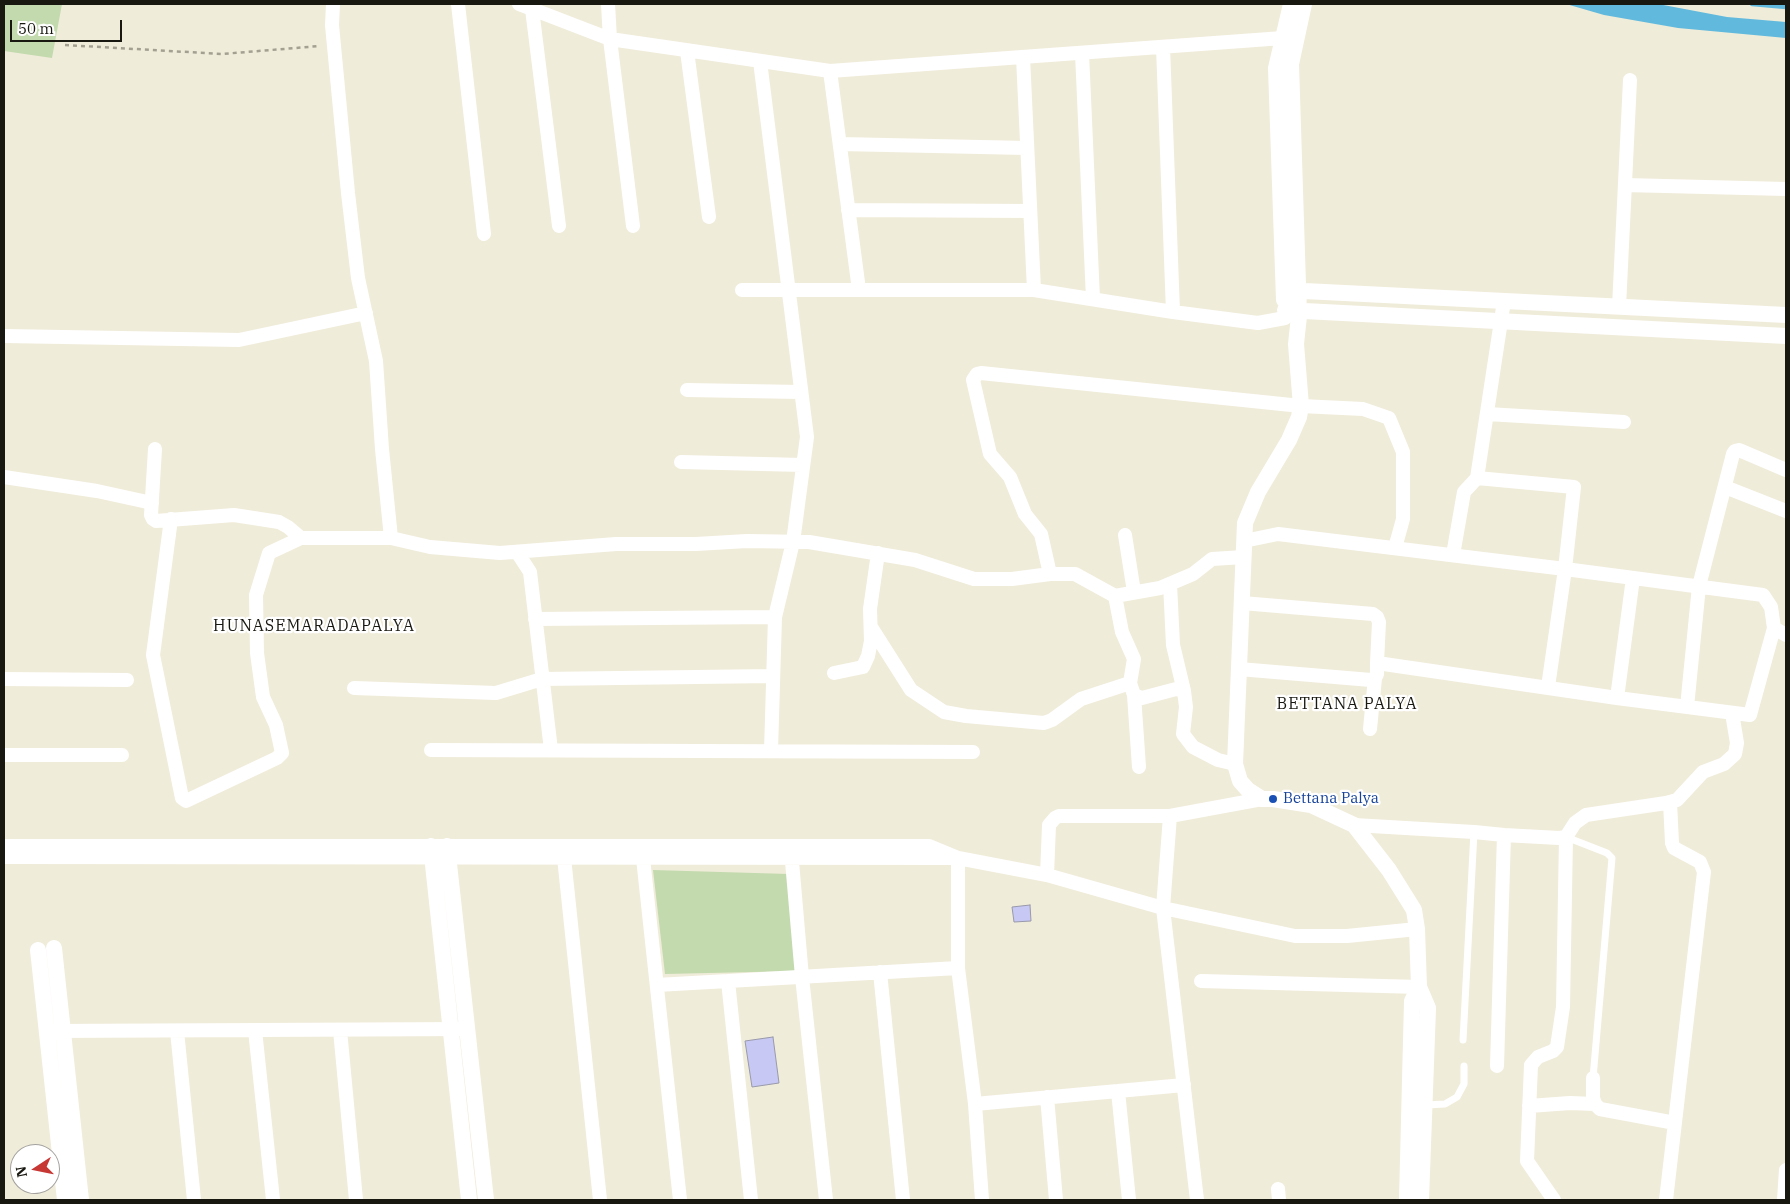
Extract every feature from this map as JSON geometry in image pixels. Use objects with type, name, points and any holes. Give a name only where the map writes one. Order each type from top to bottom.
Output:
[{"type":"street","points":[[333,4],[332,25],[348,193],[358,278],[376,361],[391,538]]},
{"type":"street","points":[[458,4],[484,234]]},
{"type":"street","points":[[608,4],[610,40],[633,226]]},
{"type":"street","points":[[1284,63],[1283,38],[1291,4]]},
{"type":"street","points":[[1262,799],[1248,790],[1240,781],[1235,764],[1245,523],[1258,492],[1290,440],[1301,406],[1296,344],[1290,313],[1291,290],[1276,68],[1284,63],[1304,4]]},
{"type":"street","points":[[525,6],[610,40],[830,71],[1283,38]]},
{"type":"street","points":[[525,6],[560,226]]},
{"type":"street","points":[[1163,47],[1173,312]]},
{"type":"street","points":[[687,50],[709,217]]},
{"type":"street","points":[[1082,53],[1093,299]]},
{"type":"street","points":[[1023,57],[1034,290]]},
{"type":"street","points":[[760,61],[807,437],[793,542],[775,617],[771,751]]},
{"type":"street","points":[[830,71],[860,290]]},
{"type":"street","points":[[1619,307],[1630,80]]},
{"type":"street","points":[[840,144],[1027,148]]},
{"type":"street","points":[[1625,185],[1786,189]]},
{"type":"street","points":[[848,210],[1030,211]]},
{"type":"street","points":[[742,290],[1034,290],[1173,312],[1258,323],[1290,313],[1501,321],[1786,336]]},
{"type":"street","points":[[1291,290],[1786,315]]},
{"type":"street","points":[[1453,555],[1464,492],[1477,478],[1504,301]]},
{"type":"street","points":[[4,336],[239,340],[366,313]]},
{"type":"street","points":[[1050,574],[1041,534],[1025,514],[1010,477],[990,454],[973,380],[977,374],[1301,406],[1363,409],[1389,418],[1403,452],[1403,519],[1395,548]]},
{"type":"street","points":[[687,390],[801,392]]},
{"type":"street","points":[[1487,414],[1624,422]]},
{"type":"street","points":[[155,449],[151,515],[156,521],[234,515],[279,522],[301,538]]},
{"type":"street","points":[[1687,707],[1699,586],[1733,454],[1739,450],[1786,470]]},
{"type":"street","points":[[681,462],[803,465]]},
{"type":"street","points":[[4,477],[97,491],[152,503]]},
{"type":"street","points":[[1477,478],[1574,487],[1565,569],[1548,687]]},
{"type":"street","points":[[1725,487],[1786,511]]},
{"type":"street","points":[[171,519],[153,655],[182,798],[186,801],[282,754],[276,725],[263,697],[257,653],[256,595],[269,553],[301,538],[391,538],[430,547],[500,553],[616,544],[696,544],[746,541],[809,542],[915,560],[974,579],[1012,579],[1050,574],[1075,574],[1115,596],[1160,588],[1193,574],[1212,559],[1244,549],[1278,534],[1763,595],[1771,607],[1774,628],[1750,715],[1617,698],[1377,663]]},
{"type":"street","points":[[1125,535],[1134,592]]},
{"type":"street","points":[[517,552],[530,572],[551,750]]},
{"type":"street","points":[[834,673],[863,667],[868,656],[871,641],[870,609],[878,554]]},
{"type":"street","points":[[1617,698],[1633,578]]},
{"type":"street","points":[[1170,584],[1173,645],[1186,707],[1183,734],[1193,747],[1218,760],[1235,764]]},
{"type":"street","points":[[1115,596],[1122,632],[1134,658],[1132,689],[1140,767]]},
{"type":"street","points":[[1242,603],[1372,614],[1377,617],[1379,622],[1377,663],[1370,729]]},
{"type":"street","points":[[535,619],[775,617]]},
{"type":"street","points":[[871,627],[911,690],[944,712],[966,716],[1044,723],[1052,720],[1081,699],[1132,689]]},
{"type":"street","points":[[1774,628],[1786,635]]},
{"type":"street","points":[[1239,669],[1371,680],[1375,678]]},
{"type":"street","points":[[354,688],[496,693],[542,678],[773,676]]},
{"type":"street","points":[[4,679],[127,680]]},
{"type":"street","points":[[1132,689],[1142,698],[1176,690],[1184,691]]},
{"type":"street","points":[[1554,1200],[1527,1161],[1531,1065],[1538,1058],[1557,1047],[1563,1007],[1566,837],[1575,823],[1586,815],[1677,800],[1706,770],[1724,764],[1735,754],[1737,743],[1732,712]]},
{"type":"street","points":[[431,750],[973,752]]},
{"type":"street","points":[[4,755],[122,755]]},
{"type":"street","points":[[1047,875],[1049,826],[1059,816],[1170,816],[1262,799],[1310,805],[1354,825],[1504,835],[1566,837]]},
{"type":"street","points":[[1666,1200],[1704,872],[1700,862],[1674,848],[1672,843],[1670,802]]},
{"type":"street","points":[[1170,816],[1164,908],[1197,1200]]},
{"type":"street","points":[[1354,825],[1389,870],[1406,896],[1414,910],[1418,929],[1419,986],[1428,1008],[1422,1200]]},
{"type":"street","points":[[1497,1066],[1504,835]]},
{"type":"street","points":[[4,846],[440,852]]},
{"type":"street","points":[[791,852],[929,846],[958,858]]},
{"type":"street","points":[[4,857],[440,852],[791,852],[958,858],[1047,875],[1164,908],[1295,936],[1347,936],[1418,929]]},
{"type":"street","points":[[440,852],[451,1029],[469,1200]]},
{"type":"street","points":[[440,852],[468,1029],[486,1200]]},
{"type":"street","points":[[563,852],[600,1200]]},
{"type":"street","points":[[642,852],[680,1200]]},
{"type":"street","points":[[791,852],[802,977],[826,1200]]},
{"type":"street","points":[[958,858],[958,968],[975,1104],[982,1200]]},
{"type":"street","points":[[54,948],[81,1200]]},
{"type":"street","points":[[38,950],[65,1200]]},
{"type":"street","points":[[657,985],[958,968]]},
{"type":"street","points":[[880,972],[903,1200]]},
{"type":"street","points":[[728,981],[750,1200]]},
{"type":"street","points":[[1201,981],[1419,986]]},
{"type":"street","points":[[1407,1200],[1412,1001],[1419,986]]},
{"type":"street","points":[[46,1031],[468,1029]]},
{"type":"street","points":[[254,1030],[273,1200]]},
{"type":"street","points":[[340,1030],[356,1200]]},
{"type":"street","points":[[177,1031],[194,1200]]},
{"type":"street","points":[[1593,1078],[1593,1098],[1595,1104],[1600,1109],[1675,1123]]},
{"type":"street","points":[[975,1104],[1184,1085]]},
{"type":"street","points":[[1118,1091],[1129,1200]]},
{"type":"street","points":[[1047,1097],[1056,1200]]},
{"type":"street","points":[[1529,1106],[1570,1103],[1595,1104]]},
{"type":"street","points":[[1784,1200],[1786,1170]]},
{"type":"lane","points":[[1463,1040],[1474,832]]},
{"type":"lane","points":[[1566,837],[1607,853],[1612,858],[1593,1078]]},
{"type":"lane","points":[[1426,1105],[1445,1104],[1457,1097],[1464,1084],[1464,1066]]},
{"type":"path","points":[[65,45],[222,54],[334,44]]},
{"type":"green space","points":[[4,4],[62,4],[52,58],[4,51]]},
{"type":"green space","points":[[653,870],[789,874],[797,971],[665,974]]},
{"type":"water","points":[[1566,4],[1658,4],[1727,17],[1786,22],[1786,38],[1678,28],[1604,15]]},
{"type":"building","points":[[1030,905],[1031,921],[1014,922],[1012,907]]},
{"type":"building","points":[[773,1037],[779,1083],[752,1087],[745,1041]]},
{"type":"waterway","points":[[1752,4],[1786,7]]},
{"type":"place","name":"Bettana Palya","points":[[1273,799]]},
{"type":"district","name":"HUNASEMARADAPALYA","points":[[314,626]]},
{"type":"district","name":"BETTANA PALYA","points":[[1347,704]]}]
